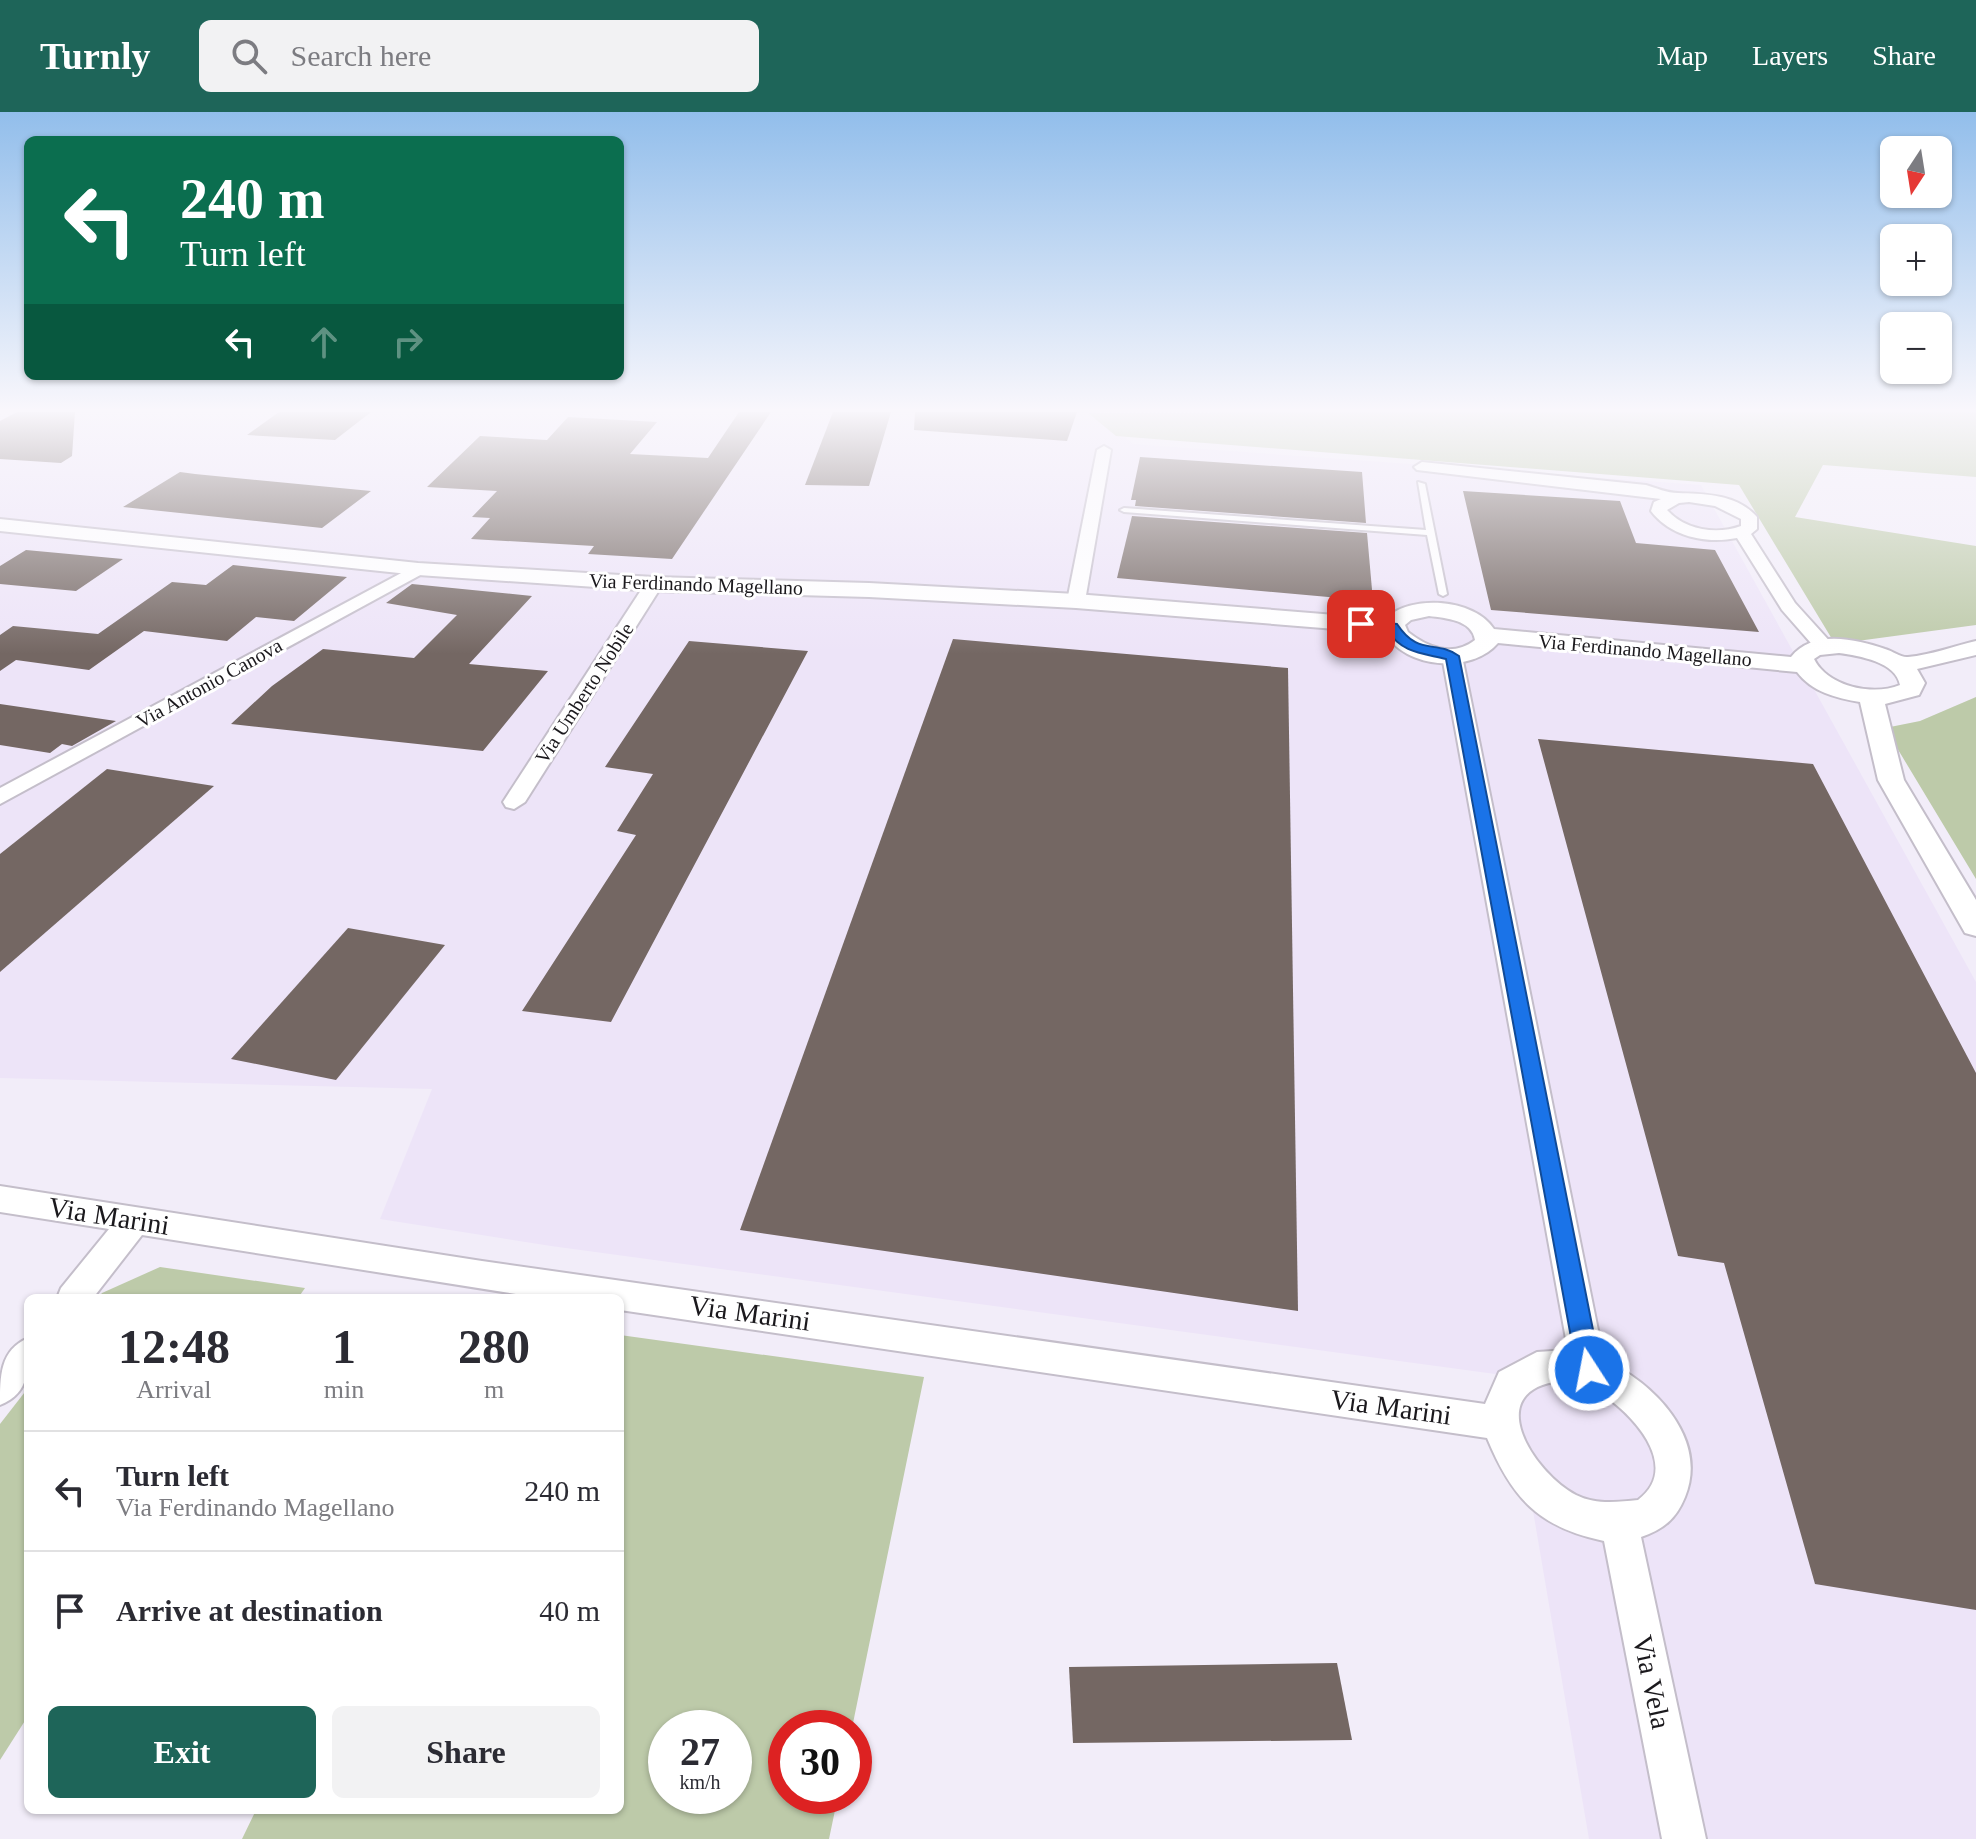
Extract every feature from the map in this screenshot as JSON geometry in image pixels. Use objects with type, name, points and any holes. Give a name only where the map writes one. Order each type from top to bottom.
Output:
[{"type":"street","points":[[1076,601],[1096,493]]},
{"type":"street","points":[[1656,493],[1676,498],[1718,501],[1742,511],[1752,523],[1742,533],[1715,535],[1672,523],[1659,511],[1660,505],[1676,498]]},
{"type":"street","name":"Via Ferdinando Magellano","points":[[0,525],[418,569],[654,584],[869,590],[1076,601],[1393,627],[1395,620],[1415,610],[1445,611],[1473,620],[1487,635],[1803,665]]},
{"type":"street","points":[[1742,533],[1788,606],[1824,646]]},
{"type":"street","name":"Via Antonio Canova","points":[[0,797],[418,569]]},
{"type":"street","name":"Via Umberto Nobile","points":[[514,802],[654,584]]},
{"type":"street","points":[[1393,627],[1401,641],[1411,647],[1452,656],[1483,648],[1487,635]]},
{"type":"street","points":[[1824,646],[1872,652],[1901,666],[1913,683],[1910,690],[1902,695],[1871,697],[1836,689],[1803,665],[1805,652],[1824,646]]},
{"type":"street","points":[[1901,666],[1976,648]]},
{"type":"street","points":[[1452,656],[1589,1370]]},
{"type":"street","points":[[1871,697],[1891,780],[1976,926]]},
{"type":"street","name":"Via Marini","points":[[0,1199],[613,1294]]},
{"type":"street","points":[[76,1294],[134,1221]]},
{"type":"street","name":"Via Marini","points":[[624,1296],[1501,1423]]},
{"type":"street","points":[[0,1389],[24,1359]]},
{"type":"street","points":[[1561,1365],[1589,1370],[1617,1383],[1641,1402],[1661,1427],[1672,1454],[1673,1480],[1664,1503],[1645,1518],[1620,1525],[1592,1521],[1564,1511],[1539,1493],[1506,1447],[1501,1423],[1504,1399],[1516,1380],[1536,1368],[1561,1365]]},
{"type":"street","name":"Via Vela","points":[[1620,1525],[1684,1839]]},
{"type":"lane","points":[[1424,493],[1443,594]]},
{"type":"lane","points":[[1124,510],[1430,533]]},
{"type":"shaded area","points":[[0,493],[1705,493],[1976,982],[1976,1839],[1589,1839],[1510,1376],[551,1246],[380,1219],[432,1089],[0,1078]]},
{"type":"green space","points":[[1744,493],[1808,493],[1795,517],[1976,546],[1976,625],[1835,644]]},
{"type":"green space","points":[[1976,697],[1976,879],[1885,728],[1920,721]]},
{"type":"green space","points":[[160,1267],[305,1288],[301,1294],[102,1293]]},
{"type":"green space","points":[[624,1336],[924,1377],[856,1710],[768,1710],[768,1814],[834,1814],[829,1839],[242,1839],[254,1814],[624,1814]]},
{"type":"green space","points":[[24,1393],[24,1722],[0,1760],[0,1424]]},
{"type":"building","points":[[146,493],[369,493],[322,528],[123,507]]},
{"type":"building","points":[[495,493],[717,493],[672,559],[588,554],[594,546],[471,539],[490,518],[472,517]]},
{"type":"building","points":[[1133,493],[1364,493],[1366,523],[1135,506],[1136,500],[1131,500]]},
{"type":"building","points":[[1463,493],[1620,501],[1636,543],[1715,550],[1759,632],[1491,610]]},
{"type":"building","points":[[1132,516],[1367,533],[1373,601],[1117,578]]},
{"type":"building","points":[[26,550],[123,559],[76,591],[0,584],[0,566]]},
{"type":"building","points":[[233,565],[347,577],[294,621],[256,617],[227,641],[144,631],[89,670],[16,660],[0,671],[0,635],[13,626],[98,634],[172,582],[206,585]]},
{"type":"building","points":[[412,584],[532,596],[469,664],[548,671],[483,751],[231,724],[272,686],[323,649],[414,658],[457,615],[386,603]]},
{"type":"building","points":[[953,639],[1288,668],[1298,1311],[740,1230]]},
{"type":"building","points":[[689,641],[808,651],[611,1022],[522,1011],[636,835],[617,831],[653,774],[605,767]]},
{"type":"building","points":[[0,704],[116,721],[72,746],[62,744],[50,753],[0,745]]},
{"type":"building","points":[[1538,739],[1813,764],[1976,1073],[1976,1610],[1815,1584],[1724,1263],[1678,1256]]},
{"type":"building","points":[[107,769],[214,786],[0,972],[0,854]]},
{"type":"building","points":[[348,928],[445,945],[336,1080],[231,1059]]},
{"type":"building","points":[[1337,1663],[1352,1740],[1073,1743],[1069,1667]]},
{"type":"route","points":[[1361,624],[1393,627],[1401,641],[1411,647],[1452,656],[1589,1370]]}]
